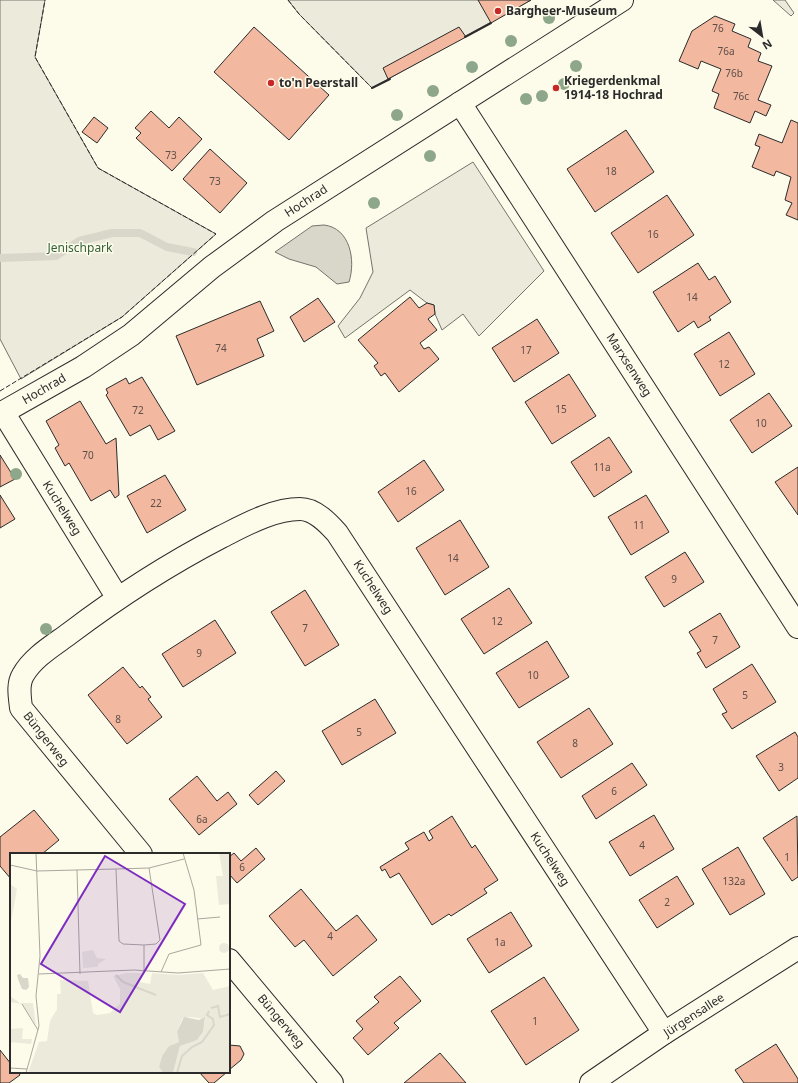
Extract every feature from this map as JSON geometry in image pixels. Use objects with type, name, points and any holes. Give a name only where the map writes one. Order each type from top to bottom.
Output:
[{"type":"street","name":"Hochrad","points":[[2,413],[108,351],[150,321],[212,267],[255,235],[622,0]]},
{"type":"street","name":"Marxsenweg","points":[[460,103],[798,627]]},
{"type":"street","name":"Kuchelweg","points":[[2,413],[117,597],[190,553],[240,527],[282,510],[302,509],[324,519],[337,533],[664,1033]]},
{"type":"street","name":"Büngerweg","points":[[117,597],[36,659],[22,676],[19,690],[21,708],[31,722],[140,853]]},
{"type":"street","name":"Jürgensallee","points":[[591,1083],[664,1033],[798,948]]},
{"type":"street","name":"Büngerweg","points":[[230,961],[332,1083]]},
{"type":"green space","name":"Jenischpark","points":[[0,0],[45,0],[35,57],[98,168],[216,234],[122,317],[21,379],[0,339]]},
{"type":"green space","points":[[288,0],[531,0],[372,88],[299,14]]},
{"type":"green space","points":[[773,0],[785,0],[794,13],[791,16]]},
{"type":"green space","points":[[473,162],[544,271],[479,336],[463,314],[442,330],[435,314],[434,305],[427,303],[410,290],[345,338],[338,326],[360,298],[373,272],[366,228]]},
{"type":"shaded area","points":[[324,225],[333,227],[340,232],[349,246],[352,264],[349,282],[337,284],[316,267],[289,259],[275,252],[312,226]]},
{"type":"building","name":"Bargheer-Museum","points":[[478,0],[531,0],[491,23]]},
{"type":"building","points":[[715,16],[735,24],[732,31],[751,39],[748,47],[761,53],[758,61],[772,66],[758,100],[771,105],[766,116],[755,111],[750,123],[714,108],[719,94],[712,91],[721,69],[701,61],[698,69],[679,61],[692,31]]},
{"type":"building","name":"to'n Peerstall","points":[[254,27],[329,95],[289,140],[214,72]]},
{"type":"building","points":[[459,27],[466,37],[388,79],[383,68]]},
{"type":"building","points":[[151,111],[169,128],[179,117],[202,139],[172,171],[136,138],[141,133],[135,128]]},
{"type":"building","points":[[94,117],[108,128],[97,143],[82,132]]},
{"type":"building","points":[[791,120],[798,123],[798,220],[786,215],[792,203],[785,200],[791,177],[776,171],[774,176],[752,167],[760,147],[755,145],[759,134],[782,143]]},
{"type":"building","points":[[626,130],[654,172],[595,212],[567,169]]},
{"type":"building","points":[[210,149],[247,183],[220,213],[183,179]]},
{"type":"building","points":[[667,195],[694,235],[638,273],[611,233]]},
{"type":"building","points":[[698,263],[709,280],[715,276],[731,302],[709,317],[711,320],[698,328],[694,321],[678,332],[653,292]]},
{"type":"building","points":[[410,297],[419,308],[427,303],[434,305],[435,314],[428,319],[437,330],[420,343],[424,349],[429,347],[439,359],[399,392],[385,373],[381,376],[374,366],[378,363],[358,340]]},
{"type":"building","points":[[318,298],[335,322],[304,342],[290,317]]},
{"type":"building","points":[[260,301],[274,331],[257,339],[264,356],[197,385],[176,336]]},
{"type":"building","points":[[537,319],[559,353],[514,382],[492,348]]},
{"type":"building","points":[[729,332],[755,374],[720,396],[694,354]]},
{"type":"building","points":[[569,374],[596,416],[552,444],[525,402]]},
{"type":"building","points":[[142,377],[175,431],[158,440],[150,425],[130,436],[106,395],[108,393],[106,389],[126,378],[129,384]]},
{"type":"building","points":[[769,393],[792,426],[752,453],[730,420]]},
{"type":"building","points":[[80,401],[106,444],[116,438],[119,495],[115,498],[110,490],[91,501],[69,463],[65,466],[55,448],[59,445],[46,421]]},
{"type":"building","points":[[609,437],[632,472],[594,497],[571,462]]},
{"type":"building","points":[[0,455],[15,479],[0,487]]},
{"type":"building","points":[[424,460],[444,490],[398,522],[378,492]]},
{"type":"building","points":[[798,467],[798,515],[775,482]]},
{"type":"building","points":[[165,475],[186,510],[147,533],[127,496]]},
{"type":"building","points":[[0,495],[15,519],[0,528]]},
{"type":"building","points":[[646,495],[669,532],[631,555],[608,517]]},
{"type":"building","points":[[460,520],[489,567],[445,595],[416,548]]},
{"type":"building","points":[[685,552],[704,582],[664,607],[645,577]]},
{"type":"building","points":[[509,588],[532,623],[484,654],[461,619]]},
{"type":"building","points":[[305,590],[339,645],[305,666],[271,612]]},
{"type":"building","points":[[720,613],[740,647],[706,668],[697,653],[701,651],[689,632]]},
{"type":"building","points":[[215,620],[236,653],[183,687],[162,654]]},
{"type":"building","points":[[547,641],[569,677],[519,708],[496,673]]},
{"type":"building","points":[[752,664],[776,702],[732,729],[722,714],[727,712],[713,689]]},
{"type":"building","points":[[123,667],[140,688],[142,686],[151,697],[148,699],[162,717],[127,744],[88,695]]},
{"type":"building","points":[[375,699],[396,733],[342,765],[322,731]]},
{"type":"building","points":[[589,708],[613,744],[561,778],[537,742]]},
{"type":"building","points":[[795,732],[798,737],[798,778],[779,791],[756,756]]},
{"type":"building","points":[[632,763],[647,785],[596,819],[582,796]]},
{"type":"building","points":[[276,771],[285,781],[258,805],[249,795]]},
{"type":"building","points":[[197,776],[217,801],[228,792],[237,804],[199,835],[169,799]]},
{"type":"building","points":[[34,810],[59,840],[43,853],[10,853],[10,878],[0,866],[0,837]]},
{"type":"building","points":[[654,815],[674,849],[630,876],[609,842]]},
{"type":"building","points":[[452,816],[472,848],[475,845],[498,880],[484,889],[487,893],[451,916],[449,914],[432,925],[399,873],[390,878],[385,869],[382,871],[380,867],[409,849],[405,843],[424,832],[429,841],[433,838],[429,831]]},
{"type":"building","points":[[797,816],[798,877],[792,881],[763,838]]},
{"type":"building","points":[[738,847],[765,894],[730,915],[702,869]]},
{"type":"building","points":[[256,848],[265,859],[237,883],[230,875],[230,856],[234,853],[241,861]]},
{"type":"building","points":[[677,876],[694,904],[657,928],[639,900]]},
{"type":"building","points":[[301,889],[336,931],[357,915],[377,940],[333,976],[304,940],[295,947],[269,916]]},
{"type":"building","points":[[511,912],[532,946],[489,973],[467,939]]},
{"type":"building","points":[[400,976],[421,1001],[394,1023],[399,1028],[368,1055],[353,1038],[363,1029],[356,1021],[379,1002],[374,997]]},
{"type":"building","points":[[544,977],[579,1030],[526,1065],[491,1011]]},
{"type":"building","points":[[776,1044],[798,1079],[798,1083],[744,1083],[735,1070]]},
{"type":"building","points":[[230,1045],[240,1046],[244,1054],[241,1060],[230,1069]]},
{"type":"building","points":[[0,1050],[10,1063],[10,1073],[19,1073],[20,1075],[9,1083],[0,1083]]},
{"type":"building","points":[[440,1053],[466,1083],[404,1083]]},
{"type":"building","points":[[200,1073],[226,1073],[214,1083],[209,1083]]},
{"type":"waterway","points":[[0,258],[56,256],[79,241],[112,233],[140,233],[167,247],[193,252]]},
{"type":"fence","points":[[0,391],[122,317],[216,234],[98,168],[35,57],[45,0]]},
{"type":"fence","points":[[288,0],[299,14],[372,88]]},
{"type":"wall","points":[[465,37],[491,23]]},
{"type":"wall","points":[[372,88],[390,79]]},
{"type":"place","name":"Bargheer-Museum","points":[[498,11]]},
{"type":"place","name":"to'n Peerstall","points":[[271,83]]},
{"type":"place","name":"Kriegerdenkmal 1914-18 Hochrad","points":[[556,88]]}]
